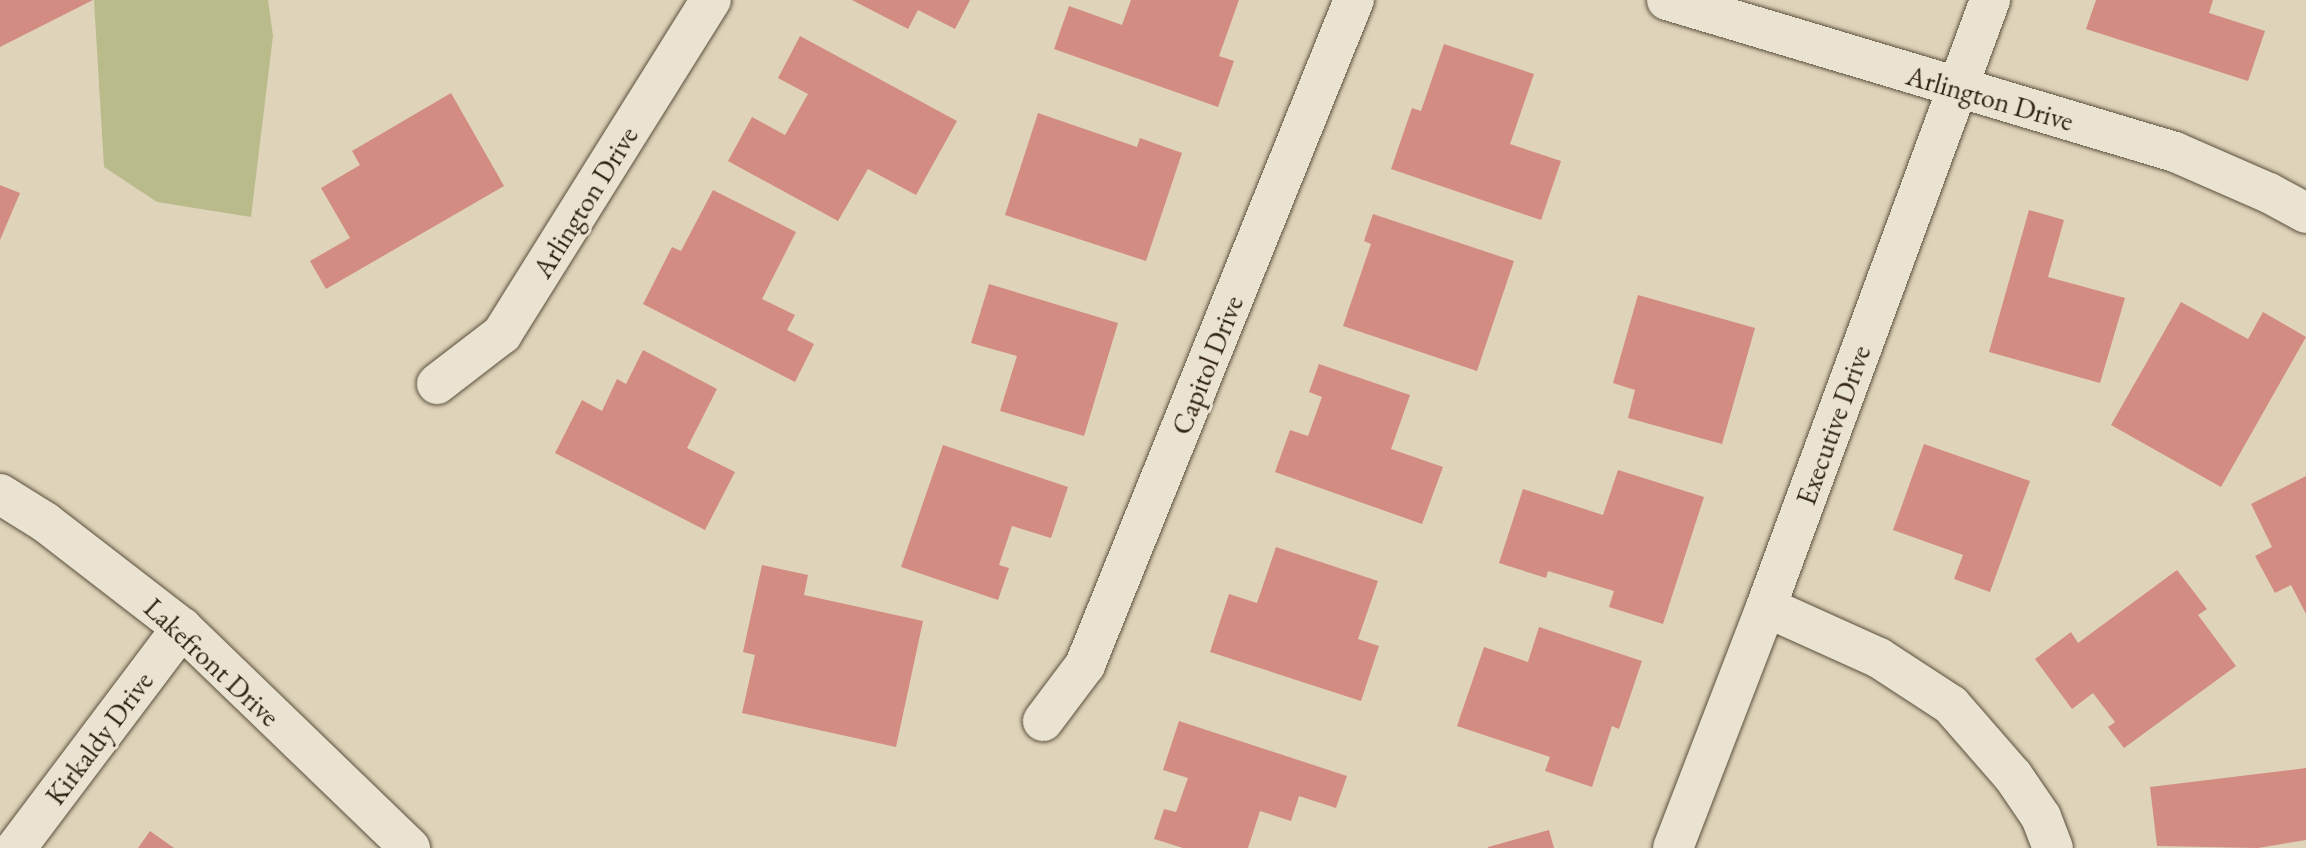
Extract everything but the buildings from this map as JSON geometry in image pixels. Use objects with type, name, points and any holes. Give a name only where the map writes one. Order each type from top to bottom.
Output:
[{"type":"street","name":"Arlington Drive","points":[[437,384],[502,334],[711,0]]},
{"type":"street","name":"Capitol Drive","points":[[1043,721],[1085,665],[1354,0]]},
{"type":"street","name":"Arlington Drive","points":[[1667,0],[2175,152],[2269,193],[2306,213]]},
{"type":"street","name":"Executive Drive","points":[[1673,848],[1766,607],[1990,0]]},
{"type":"street","name":"Lakefront Drive","points":[[0,494],[45,522],[182,628],[410,848]]},
{"type":"street","points":[[1766,607],[1879,658],[1951,705],[2013,776],[2041,817],[2053,848]]},
{"type":"street","name":"Kirkaldy Drive","points":[[16,848],[182,628]]},
{"type":"green space","points":[[94,0],[268,0],[273,36],[251,217],[157,202],[104,167]]}]
